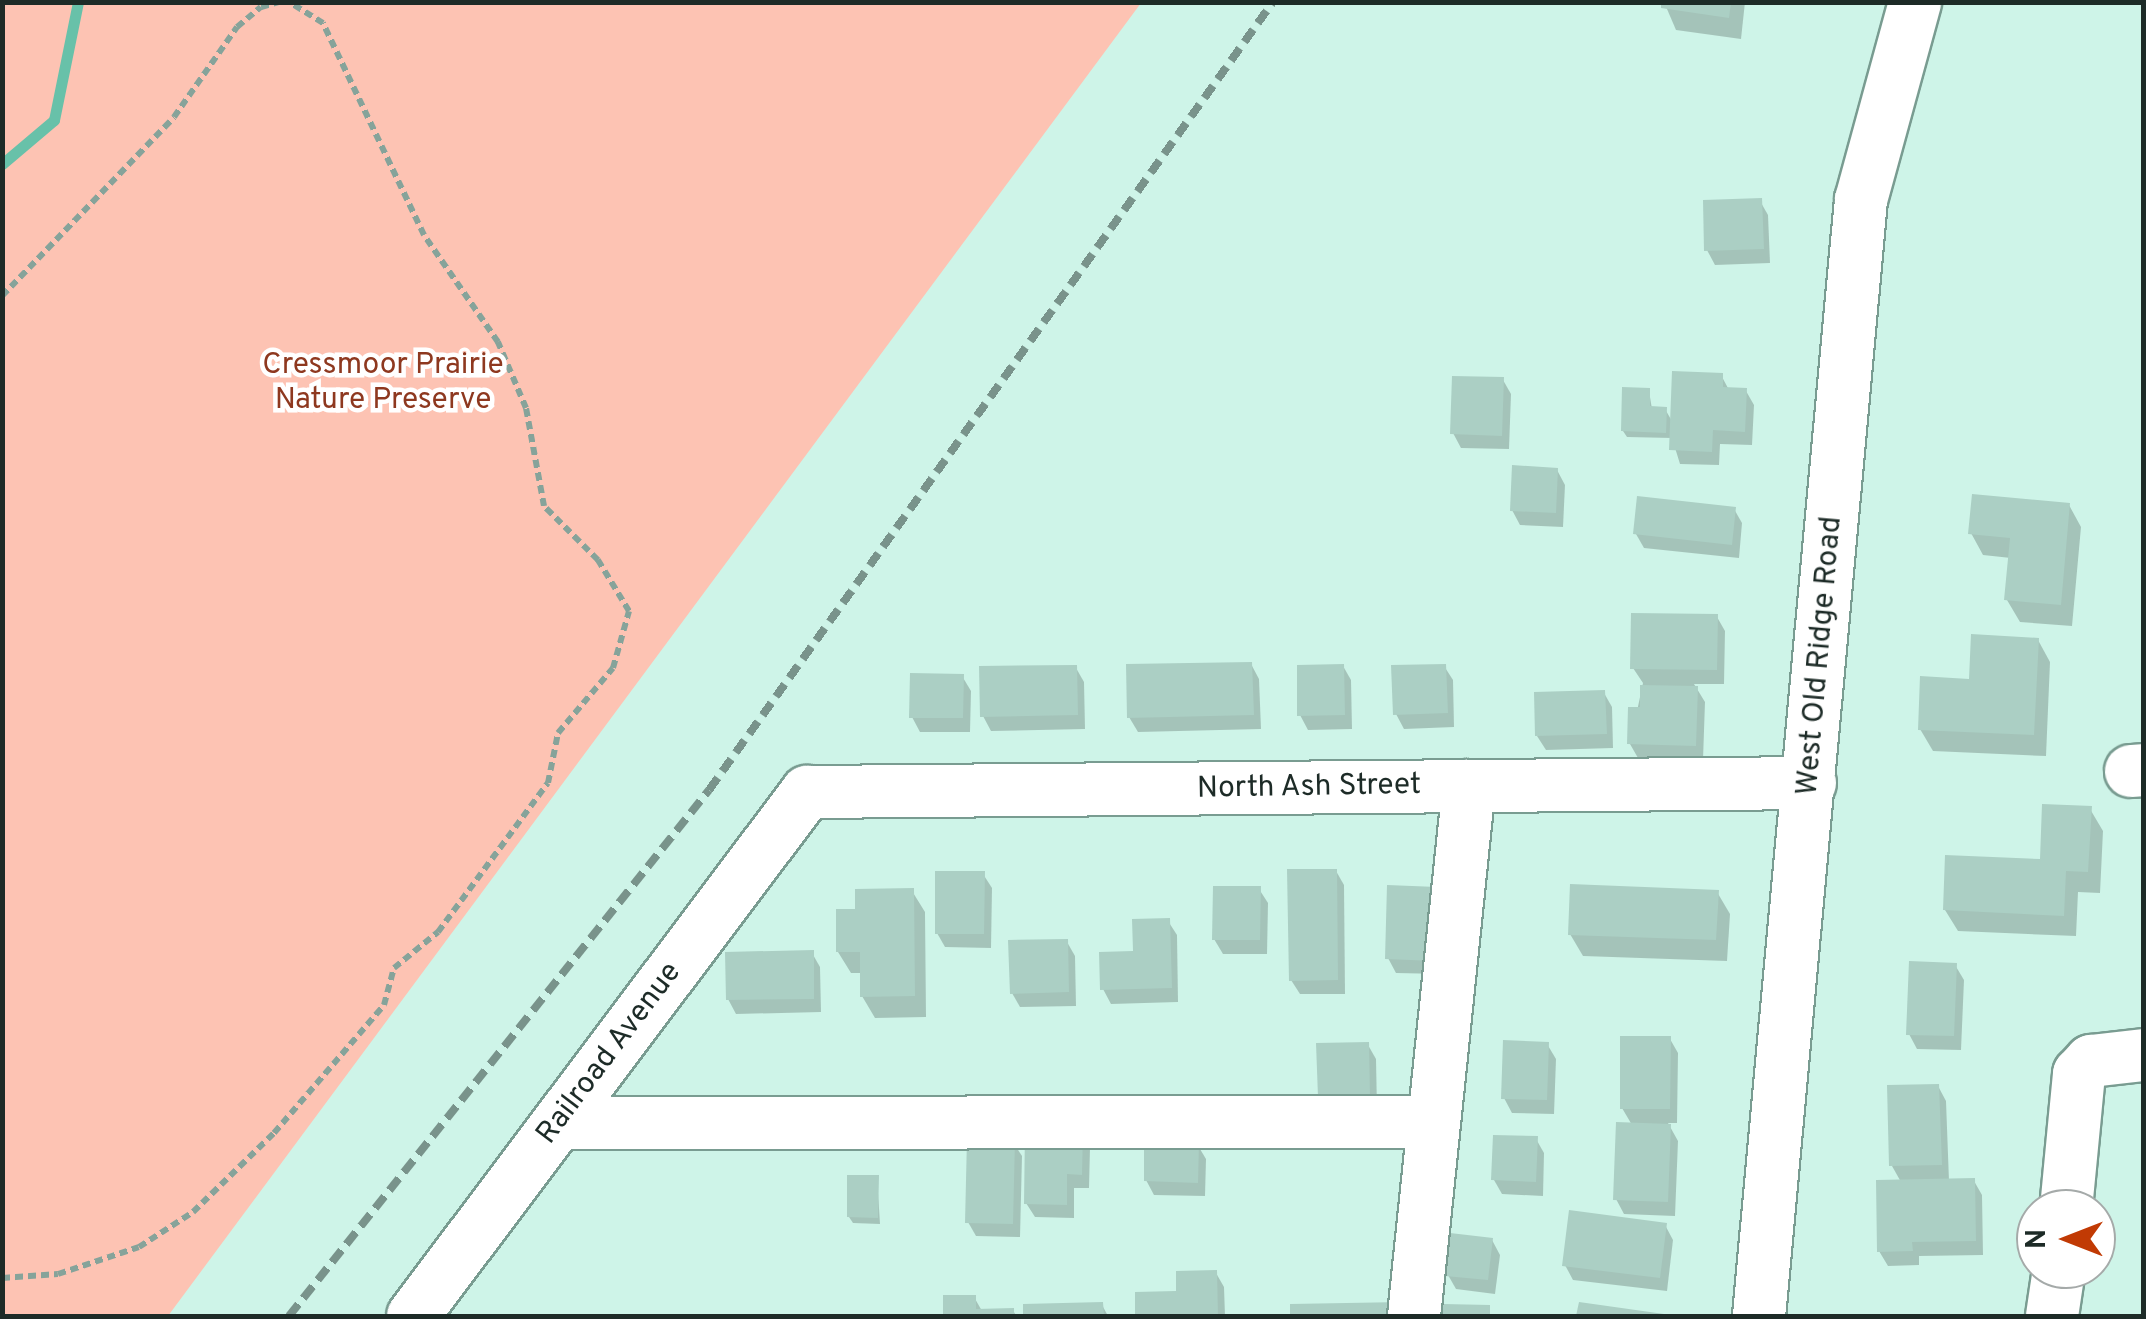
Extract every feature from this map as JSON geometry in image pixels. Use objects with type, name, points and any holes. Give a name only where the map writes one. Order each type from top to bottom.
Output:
[{"type":"street","name":"West Old Ridge Road","points":[[1758,1316],[1861,200],[1915,2]]},
{"type":"street","name":"North Ash Street","points":[[807,792],[1810,784]]},
{"type":"street","points":[[1414,1316],[1468,786]]},
{"type":"street","name":"Railroad Avenue","points":[[414,1316],[807,792]]},
{"type":"street","points":[[2068,1189],[2079,1074],[2091,1061],[2144,1055]]},
{"type":"street","points":[[559,1123],[1434,1122]]},
{"type":"street","points":[[2052,1316],[2056,1289]]},
{"type":"path","points":[[2,296],[174,117],[237,26],[278,2]]},
{"type":"path","points":[[2,1278],[58,1274],[139,1247],[193,1212],[274,1133],[384,1005],[394,968],[438,932],[548,783],[558,732],[613,668],[628,611],[598,560],[544,506],[526,408],[498,342],[424,236],[322,23],[290,2]]},
{"type":"green space","name":"Cressmoor Prairie Nature Preserve","points":[[3,2],[1141,3],[168,1316],[3,1316]]},
{"type":"building","points":[[1661,2],[1731,2],[1729,18],[1661,8]]},
{"type":"building","points":[[1762,198],[1764,249],[1704,251],[1703,200]]},
{"type":"building","points":[[1672,371],[1723,373],[1723,387],[1747,388],[1745,432],[1713,430],[1712,452],[1669,450]]},
{"type":"building","points":[[1452,376],[1504,377],[1502,436],[1450,434]]},
{"type":"building","points":[[1622,387],[1650,388],[1650,406],[1667,407],[1666,433],[1621,431]]},
{"type":"building","points":[[1512,465],[1558,468],[1556,513],[1510,511]]},
{"type":"building","points":[[1972,494],[2070,503],[2061,605],[2004,600],[2010,538],[1968,534]]},
{"type":"building","points":[[1637,496],[1736,507],[1732,545],[1633,534]]},
{"type":"building","points":[[1631,613],[1718,614],[1717,670],[1630,669]]},
{"type":"building","points":[[1971,634],[2039,638],[2034,735],[1918,730],[1920,676],[1969,679]]},
{"type":"building","points":[[1252,662],[1254,715],[1127,718],[1126,664]]},
{"type":"building","points":[[1344,664],[1345,715],[1297,716],[1297,665]]},
{"type":"building","points":[[1446,664],[1448,713],[1393,715],[1391,665]]},
{"type":"building","points":[[1077,665],[1078,715],[980,717],[979,666]]},
{"type":"building","points":[[910,673],[964,674],[963,718],[909,718]]},
{"type":"building","points":[[1640,685],[1698,686],[1696,746],[1627,744],[1628,707],[1640,707]]},
{"type":"building","points":[[1605,690],[1607,734],[1535,736],[1534,692]]},
{"type":"building","points":[[2042,804],[2092,806],[2088,872],[2066,871],[2064,916],[1943,910],[1945,855],[2040,859]]},
{"type":"building","points":[[1287,869],[1337,869],[1338,980],[1289,981]]},
{"type":"building","points":[[935,871],[985,871],[984,934],[935,934]]},
{"type":"building","points":[[1570,884],[1719,890],[1716,940],[1568,935]]},
{"type":"building","points":[[1387,885],[1437,887],[1435,961],[1385,959]]},
{"type":"building","points":[[1213,886],[1261,886],[1260,940],[1212,940]]},
{"type":"building","points":[[914,888],[915,996],[860,997],[860,952],[836,952],[836,909],[855,909],[855,889]]},
{"type":"building","points":[[1170,918],[1172,988],[1100,990],[1099,952],[1133,951],[1132,919]]},
{"type":"building","points":[[1068,939],[1069,992],[1010,994],[1008,940]]},
{"type":"building","points":[[814,950],[814,999],[726,1000],[725,952]]},
{"type":"building","points":[[1909,961],[1957,963],[1954,1036],[1906,1035]]},
{"type":"building","points":[[1620,1036],[1671,1036],[1670,1109],[1620,1109]]},
{"type":"building","points":[[1503,1040],[1549,1042],[1547,1100],[1501,1099]]},
{"type":"building","points":[[1369,1042],[1370,1097],[1318,1097],[1316,1043]]},
{"type":"building","points":[[1939,1084],[1942,1165],[1889,1166],[1887,1085]]},
{"type":"building","points":[[1616,1122],[1671,1124],[1668,1202],[1613,1200]]},
{"type":"building","points":[[1025,1129],[1083,1131],[1082,1175],[1067,1174],[1067,1205],[1024,1204]]},
{"type":"building","points":[[1493,1135],[1538,1136],[1536,1182],[1491,1180]]},
{"type":"building","points":[[967,1138],[1015,1139],[1013,1224],[965,1223]]},
{"type":"building","points":[[1144,1141],[1199,1142],[1198,1183],[1144,1181]]},
{"type":"building","points":[[847,1175],[879,1175],[878,1218],[847,1217]]},
{"type":"building","points":[[1975,1178],[1976,1241],[1912,1242],[1913,1251],[1877,1252],[1876,1180]]},
{"type":"building","points":[[1569,1210],[1667,1223],[1660,1278],[1562,1266]]},
{"type":"building","points":[[1450,1233],[1493,1238],[1488,1280],[1445,1276]]},
{"type":"building","points":[[1217,1270],[1218,1316],[1135,1316],[1135,1292],[1176,1291],[1176,1271]]},
{"type":"building","points":[[943,1295],[976,1295],[976,1309],[1014,1308],[1014,1316],[943,1316]]},
{"type":"building","points":[[1103,1302],[1104,1316],[1023,1316],[1023,1304]]},
{"type":"building","points":[[1403,1302],[1403,1316],[1290,1316],[1290,1304]]},
{"type":"building","points":[[1579,1302],[1664,1314],[1664,1316],[1576,1316]]},
{"type":"building","points":[[1443,1304],[1490,1305],[1490,1316],[1442,1316]]},
{"type":"waterway","points":[[2,164],[54,120],[78,2]]},
{"type":"railway","points":[[289,1316],[709,790],[1273,2]]}]
